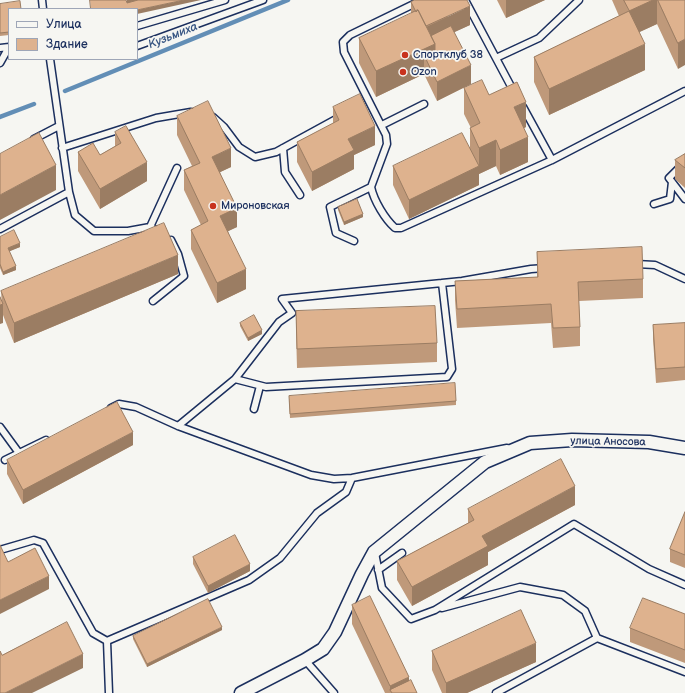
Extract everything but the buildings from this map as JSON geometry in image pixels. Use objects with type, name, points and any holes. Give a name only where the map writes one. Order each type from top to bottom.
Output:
[{"type":"street","name":"улица Аносова","points":[[374,552],[485,462],[530,443],[572,440],[649,442],[685,448]]},
{"type":"street","points":[[241,693],[323,649],[335,632],[374,552]]},
{"type":"lane","points":[[138,26],[225,0]]},
{"type":"lane","points":[[138,46],[263,0]]},
{"type":"lane","points":[[422,0],[350,35],[343,42],[344,52],[386,135],[387,144],[371,187],[373,195],[390,224],[395,228],[401,228],[552,160],[685,91]]},
{"type":"lane","points":[[464,0],[516,96]]},
{"type":"lane","points":[[496,58],[539,38],[579,0]]},
{"type":"lane","points":[[0,63],[8,49]]},
{"type":"lane","points":[[50,60],[69,192],[75,215],[94,231],[128,231],[150,227],[168,234],[178,254],[184,276],[153,301]]},
{"type":"lane","points":[[362,105],[369,101]]},
{"type":"lane","points":[[520,102],[552,160]]},
{"type":"lane","points":[[382,125],[424,104]]},
{"type":"lane","points":[[62,148],[156,118],[188,111],[195,112]]},
{"type":"lane","points":[[209,114],[224,126],[239,147],[255,158],[283,148],[349,112]]},
{"type":"lane","points":[[26,143],[59,126]]},
{"type":"lane","points":[[283,148],[284,172],[300,195]]},
{"type":"lane","points":[[685,162],[669,178],[685,199]]},
{"type":"lane","points":[[150,227],[177,168]]},
{"type":"lane","points":[[654,204],[670,199],[672,182]]},
{"type":"lane","points":[[354,241],[336,233],[330,207],[371,187]]},
{"type":"lane","points":[[0,229],[69,192]]},
{"type":"lane","points":[[631,264],[655,265],[685,280]]},
{"type":"lane","points":[[178,426],[235,379],[279,322],[292,313],[282,299],[442,283],[531,268],[554,268]]},
{"type":"lane","points":[[235,379],[266,387],[446,377],[452,369],[442,283]]},
{"type":"lane","points":[[254,409],[260,386]]},
{"type":"lane","points":[[105,411],[119,404],[136,407],[178,426],[311,475],[334,479],[352,478],[530,443]]},
{"type":"lane","points":[[0,427],[19,453]]},
{"type":"lane","points":[[5,460],[55,436]]},
{"type":"lane","points":[[107,641],[249,580],[280,558],[317,513],[346,492],[352,478]]},
{"type":"lane","points":[[435,610],[574,524],[649,570],[685,585]]},
{"type":"lane","points":[[0,550],[34,540],[43,543],[93,633],[107,641]]},
{"type":"lane","points":[[374,552],[382,588],[411,618],[520,587],[563,595],[585,611],[598,638],[685,672]]},
{"type":"lane","points":[[378,570],[402,553]]},
{"type":"lane","points":[[496,693],[598,638]]},
{"type":"lane","points":[[107,641],[109,693]]},
{"type":"lane","points":[[305,660],[334,693]]},
{"type":"waterway","name":"Кузьмиха","points":[[65,91],[288,0]]},
{"type":"waterway","name":"Кузьмиха","points":[[0,117],[34,104]]},
{"type":"place","name":"Спортклуб 38","points":[[405,55]]},
{"type":"place","name":"Ozon","points":[[403,72]]},
{"type":"place","name":"Мироновская","points":[[213,206]]}]
